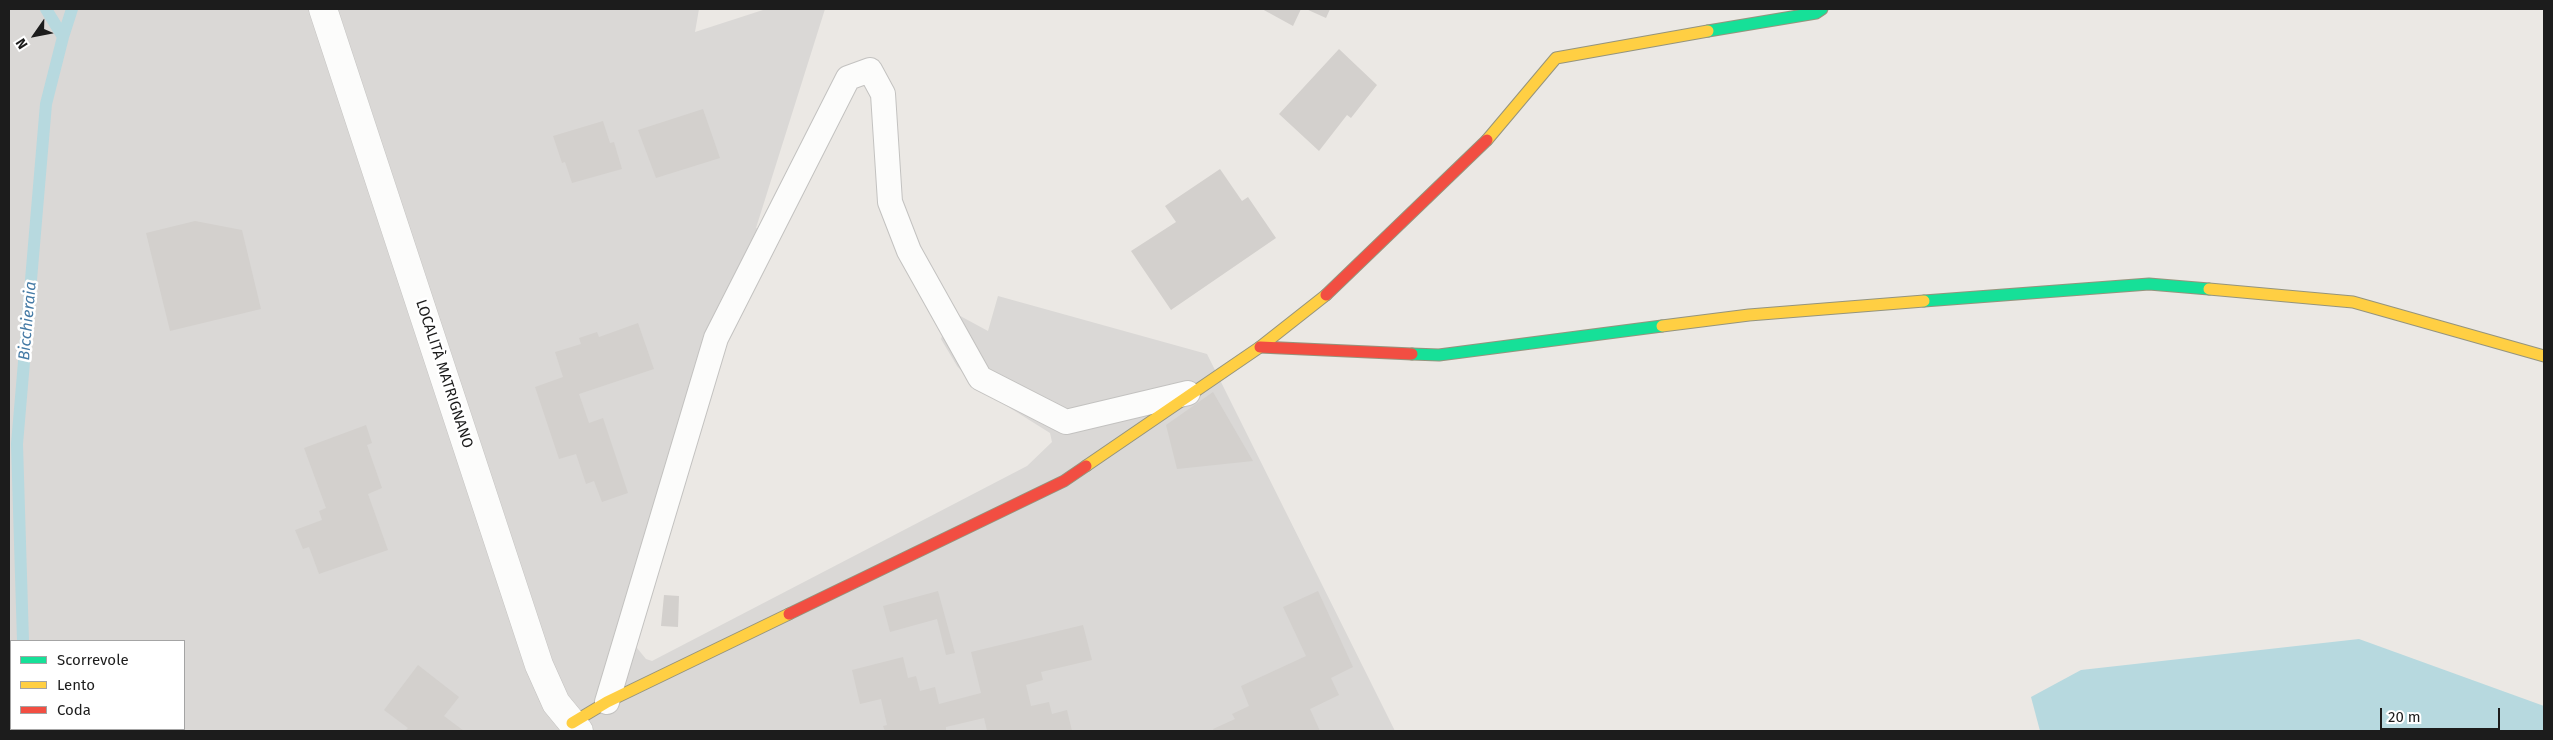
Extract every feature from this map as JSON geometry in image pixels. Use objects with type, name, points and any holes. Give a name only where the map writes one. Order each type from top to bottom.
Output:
[{"type":"street","name":"LOCALITÀ MATRIGNANO","points":[[323,9],[539,665],[556,703],[576,727]]},
{"type":"street","points":[[576,727],[607,702],[1064,481],[1260,347],[1320,301],[1480,149],[1556,58],[1645,41],[1816,13],[1822,9]]},
{"type":"street","points":[[1260,347],[1439,356],[1749,315],[2149,284],[2353,302],[2544,356]]},
{"type":"lane","points":[[607,702],[716,338],[848,78],[870,70],[884,94],[890,202],[909,251],[980,378],[1066,422],[1196,390]]},
{"type":"shaded area","points":[[9,9],[699,9],[695,32],[766,9],[825,9],[756,228],[781,235],[721,353],[636,640],[637,648],[646,659],[652,661],[1027,466],[1052,442],[1050,433],[975,386],[957,366],[941,339],[951,311],[988,331],[998,296],[1207,354],[1395,731],[9,731]]},
{"type":"water","points":[[2359,639],[2544,706],[2544,731],[2040,731],[2031,697],[2081,670]]},
{"type":"building","points":[[1262,9],[1301,9],[1293,26]]},
{"type":"building","points":[[1306,9],[1330,9],[1326,18]]},
{"type":"building","points":[[1339,49],[1377,85],[1351,118],[1347,115],[1319,151],[1279,114]]},
{"type":"building","points":[[703,109],[720,158],[656,178],[638,130]]},
{"type":"building","points":[[603,121],[610,143],[614,142],[622,169],[572,183],[565,162],[562,163],[553,136]]},
{"type":"building","points":[[1220,169],[1242,201],[1248,197],[1276,238],[1171,310],[1131,251],[1176,222],[1165,206]]},
{"type":"building","points":[[195,221],[242,230],[261,309],[170,331],[146,233]]},
{"type":"building","points":[[638,323],[654,369],[579,394],[589,423],[603,418],[628,493],[602,502],[594,481],[586,484],[576,454],[559,459],[535,387],[563,377],[555,352],[581,344],[579,338],[597,332],[599,337]]},
{"type":"building","points":[[1213,392],[1253,461],[1177,469],[1166,425]]},
{"type":"building","points":[[366,425],[372,443],[367,445],[382,488],[368,494],[388,550],[319,574],[309,547],[303,549],[295,530],[322,520],[319,511],[326,508],[304,448]]},
{"type":"building","points":[[938,591],[955,653],[946,655],[937,619],[890,632],[883,606]]},
{"type":"building","points":[[1318,591],[1353,667],[1331,678],[1339,695],[1310,709],[1320,731],[1214,731],[1213,729],[1235,719],[1232,714],[1249,706],[1241,686],[1306,656],[1283,607]]},
{"type":"building","points":[[664,595],[679,596],[678,627],[661,626]]},
{"type":"building","points":[[1083,625],[1092,660],[1041,672],[1043,680],[1026,685],[1031,706],[1049,702],[1052,714],[1067,710],[1072,731],[987,731],[984,718],[946,727],[946,731],[885,731],[883,726],[887,725],[881,699],[860,704],[852,670],[903,657],[908,678],[916,676],[920,691],[935,687],[939,704],[981,693],[971,652]]},
{"type":"building","points":[[418,665],[459,697],[444,716],[464,731],[405,731],[408,728],[384,710]]},
{"type":"building","points":[[55,730],[118,730],[118,731]]},
{"type":"waterway","name":"Bicchieraia","points":[[23,640],[17,444],[46,104],[63,37],[46,9]]},
{"type":"waterway","points":[[63,37],[72,9]]},
{"type":"traffic: fast","points":[[1708,31],[1816,13],[1822,9]]},
{"type":"traffic: fast","points":[[1924,301],[2149,284],[2209,289]]},
{"type":"traffic: fast","points":[[1412,354],[1439,355],[1662,326]]},
{"type":"traffic: slow","points":[[1487,140],[1556,58],[1708,31]]},
{"type":"traffic: slow","points":[[2209,289],[2353,302],[2544,356]]},
{"type":"traffic: slow","points":[[1086,466],[1260,347],[1326,295]]},
{"type":"traffic: slow","points":[[1662,326],[1749,315],[1924,301]]},
{"type":"traffic: slow","points":[[572,723],[607,702],[789,614]]},
{"type":"traffic: jam","points":[[1326,295],[1487,140]]},
{"type":"traffic: jam","points":[[1260,347],[1412,354]]},
{"type":"traffic: jam","points":[[789,614],[1064,481],[1086,466]]}]
